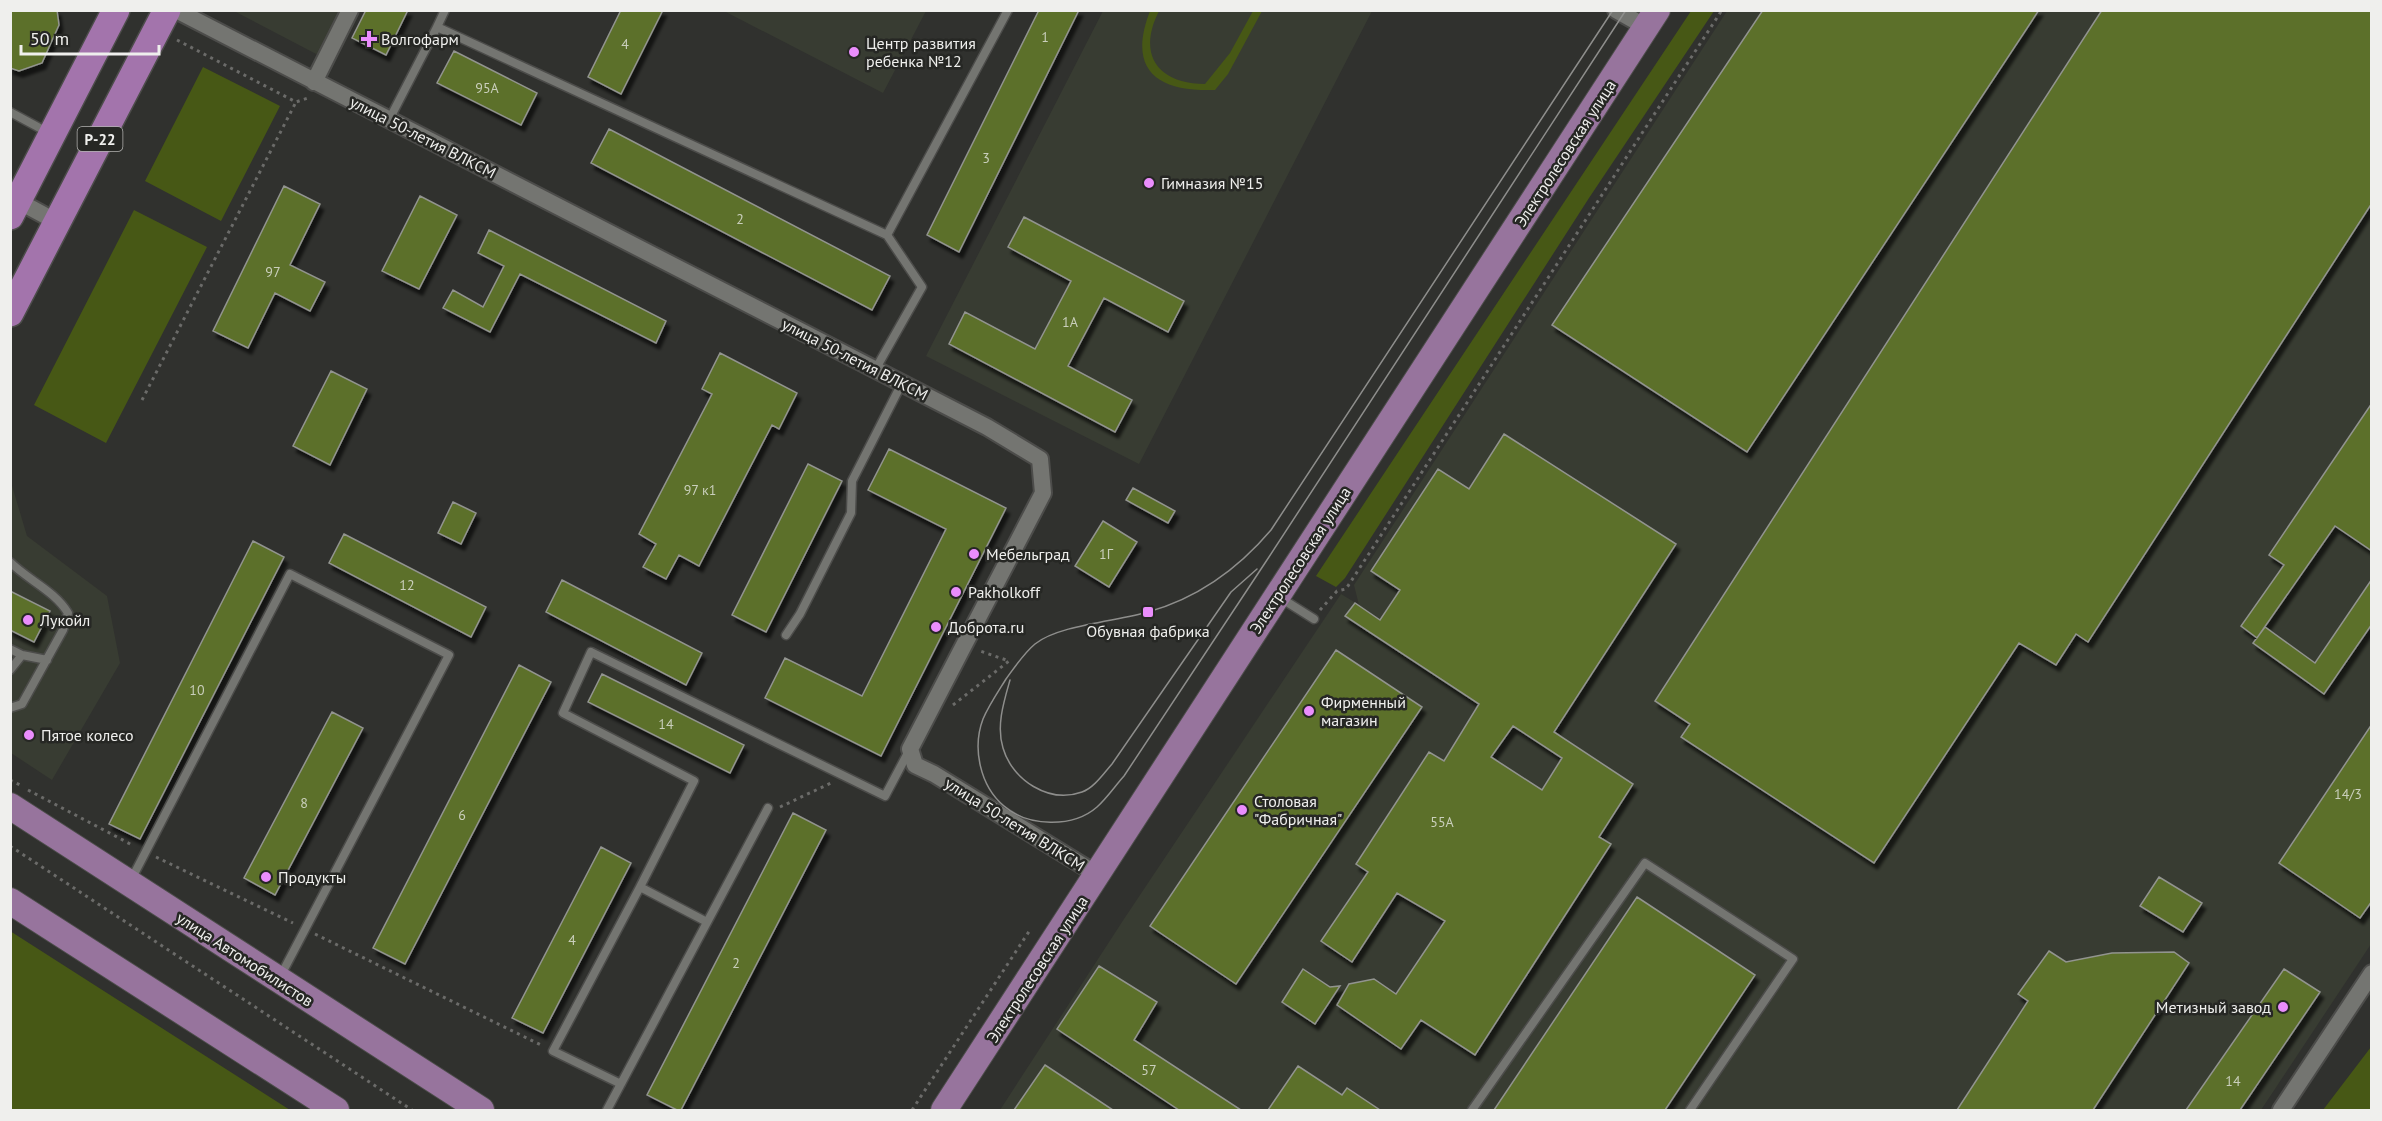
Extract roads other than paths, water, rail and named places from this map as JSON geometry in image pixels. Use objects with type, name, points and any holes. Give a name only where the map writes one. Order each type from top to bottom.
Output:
[{"type":"highway","name":"Р-22","points":[[14,209],[116,10]]},
{"type":"highway","name":"Р-22","points":[[10,314],[167,10]]},
{"type":"main road","name":"Электролесовская улица","points":[[944,1110],[1652,19]]},
{"type":"main road","name":"улица Автомобилистов","points":[[10,806],[481,1110]]},
{"type":"main road","points":[[10,901],[336,1110]]},
{"type":"street","name":"улица 50-летия ВЛКСМ","points":[[176,10],[987,427],[1040,459],[1043,493],[927,712],[910,749],[915,765],[934,774],[1098,875]]},
{"type":"street","points":[[314,82],[350,10]]},
{"type":"street","points":[[1616,10],[1652,19]]},
{"type":"street","points":[[14,209],[57,222]]},
{"type":"street","points":[[2281,1110],[2372,973]]},
{"type":"lane","points":[[389,120],[445,10]]},
{"type":"lane","points":[[887,236],[1008,10]]},
{"type":"lane","points":[[437,27],[887,236],[922,287],[875,370]]},
{"type":"lane","points":[[10,112],[52,134]]},
{"type":"lane","points":[[786,634],[800,614],[851,513],[852,482],[902,383]]},
{"type":"lane","points":[[10,562],[62,602],[68,613],[63,630],[22,704],[10,708]]},
{"type":"lane","points":[[129,883],[291,573],[449,655],[278,980]]},
{"type":"lane","points":[[1278,596],[1314,619]]},
{"type":"lane","points":[[10,649],[22,655],[47,660]]},
{"type":"lane","points":[[621,1084],[553,1051],[694,781],[563,713],[591,652],[885,796],[910,749]]},
{"type":"lane","points":[[10,670],[22,655]]},
{"type":"lane","points":[[607,1110],[768,808]]},
{"type":"lane","points":[[1472,1110],[1646,863],[1793,959],[1690,1110]]},
{"type":"lane","points":[[640,887],[707,922]]},
{"type":"tram line","points":[[1613,10],[1271,530],[1231,569],[1184,599],[1148,612],[1058,632],[1035,644],[1019,661],[985,714],[978,742],[980,766],[984,777],[989,788],[1004,806],[1025,818],[1038,821],[1076,819],[1097,807],[1124,776],[1626,10]]},
{"type":"tram line","points":[[1010,680],[1005,696],[1000,731],[1003,748],[1014,770],[1023,779],[1045,792],[1057,795],[1082,792],[1095,784],[1112,764],[1231,592],[1257,569]]},
{"type":"place","name":"Волгофарм","points":[[369,39]]},
{"type":"place","name":"Центр развития ребенка №12","points":[[854,52]]},
{"type":"place","name":"Гимназия №15","points":[[1149,183]]},
{"type":"place","name":"Мебельград","points":[[974,554]]},
{"type":"place","name":"Pakholkoff","points":[[956,592]]},
{"type":"place","name":"Обувная фабрика","points":[[1148,612]]},
{"type":"place","name":"Лукойл","points":[[28,620]]},
{"type":"place","name":"Доброта.ru","points":[[936,627]]},
{"type":"place","name":"Фирменный магазин","points":[[1309,711]]},
{"type":"place","name":"Пятое колесо","points":[[29,735]]},
{"type":"place","name":"Столовая \"Фабричная\"","points":[[1242,810]]},
{"type":"place","name":"Продукты","points":[[266,877]]},
{"type":"place","name":"Метизный завод","points":[[2283,1007]]}]
